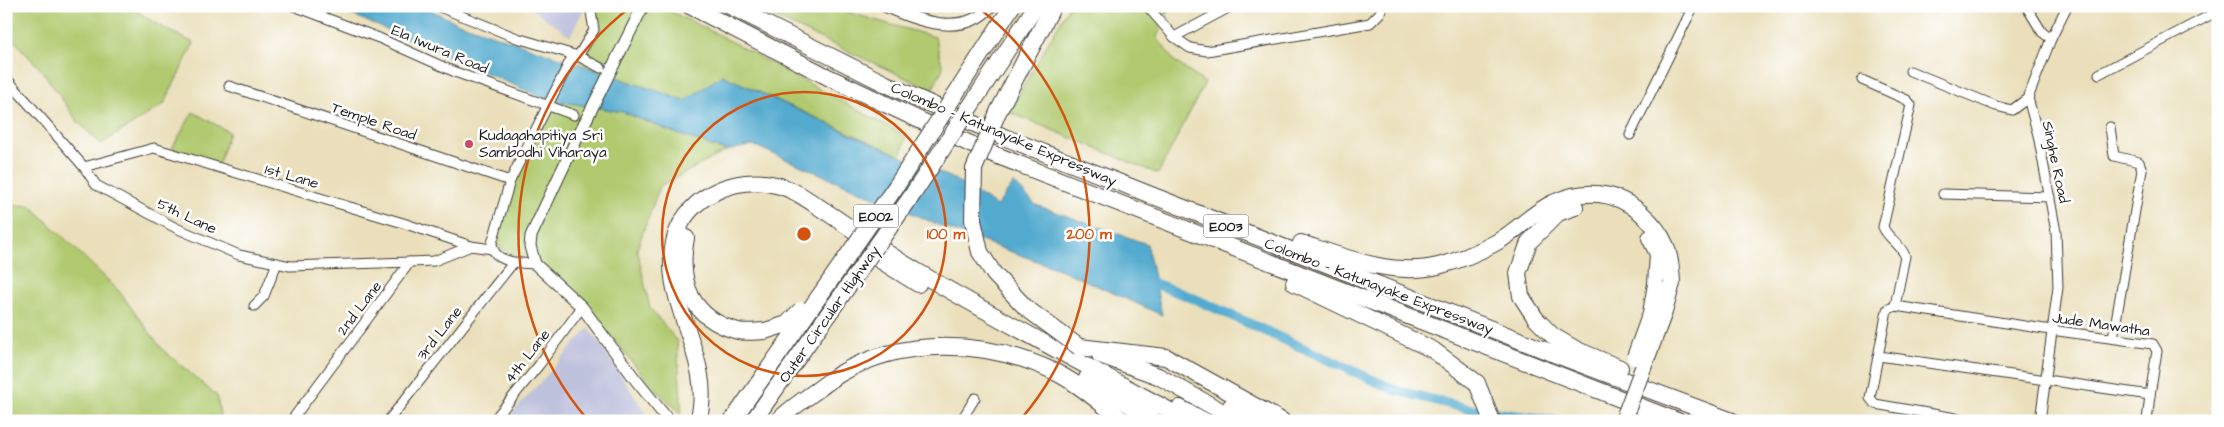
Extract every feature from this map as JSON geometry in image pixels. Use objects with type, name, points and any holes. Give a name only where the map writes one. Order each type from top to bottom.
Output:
[{"type":"highway","name":"Colombo - Katunayake Expressway","points":[[690,6],[828,77],[974,146],[1677,421]]},
{"type":"highway","name":"Colombo - Katunayake Expressway","points":[[730,6],[962,120],[1562,358],[1732,421]]},
{"type":"highway","name":"Outer Circular Highway","points":[[732,421],[897,185],[1012,6]]},
{"type":"highway","name":"Outer Circular Highway","points":[[753,421],[913,194],[1036,6]]},
{"type":"highway","points":[[1053,6],[998,112],[974,169],[973,220],[980,252],[994,274],[1026,308],[1079,347],[1099,360],[1139,377],[1224,421]]},
{"type":"highway","points":[[698,421],[701,394],[699,374],[674,289],[671,261],[676,234],[690,210],[709,194],[734,184],[757,182],[778,185],[800,194],[917,271],[1189,421]]},
{"type":"highway","points":[[897,185],[803,308],[787,324],[765,331],[740,332],[715,323],[698,308],[684,284],[683,260],[686,239],[696,219],[710,205],[730,194],[750,190],[773,192],[793,200],[897,272],[1079,380],[1140,421]]},
{"type":"highway","points":[[1137,191],[1336,254],[1378,266],[1412,270],[1437,266],[1478,252],[1498,241],[1553,203],[1590,192],[1612,195],[1631,204],[1655,226],[1671,258],[1664,283],[1651,313],[1613,421]]},
{"type":"highway","points":[[1623,421],[1664,312],[1664,283],[1658,254],[1647,231],[1625,212],[1610,204],[1590,202],[1558,213],[1529,242],[1518,273],[1521,296],[1536,319],[1554,336],[1577,350],[1742,421]]},
{"type":"highway","points":[[1172,225],[1434,350],[1477,383],[1492,421]]},
{"type":"highway","points":[[778,421],[786,412],[839,375],[887,355],[923,348],[960,347],[998,351],[1079,380],[1168,421]]},
{"type":"highway","points":[[1079,347],[1158,376],[1239,421]]},
{"type":"highway","points":[[1079,347],[1166,364],[1272,421]]},
{"type":"highway","points":[[1079,347],[1166,357],[1282,421]]},
{"type":"highway","points":[[1125,365],[1160,370],[1258,421]]},
{"type":"highway","points":[[1100,373],[1153,394],[1205,421]]},
{"type":"highway","points":[[1079,380],[1116,421]]},
{"type":"highway","points":[[1079,380],[1092,394],[1124,421]]},
{"type":"highway","points":[[1079,380],[1155,421]]},
{"type":"street","name":"Ela Iwura Road","points":[[294,6],[379,38],[455,72],[550,101],[574,115]]},
{"type":"street","points":[[436,6],[601,68]]},
{"type":"street","points":[[535,264],[512,263],[495,254],[492,249],[497,221],[510,181],[550,101],[594,30],[590,6]]},
{"type":"street","points":[[643,6],[579,134],[531,236],[530,246],[535,264],[582,307],[634,379],[668,421]]},
{"type":"street","points":[[884,6],[940,25],[968,23],[991,6]]},
{"type":"street","points":[[1147,6],[1174,37],[1190,48],[1207,50],[1370,23],[1380,13],[1382,6]]},
{"type":"street","points":[[1174,37],[1232,6]]},
{"type":"street","points":[[1630,135],[1693,8],[1680,6]]},
{"type":"street","points":[[1910,71],[1996,106],[2012,110],[2028,98],[2051,39],[2067,6]]},
{"type":"street","points":[[2027,7],[2042,32],[2051,39]]},
{"type":"street","points":[[2099,74],[2218,10]]},
{"type":"street","name":"5th Lane","points":[[6,78],[84,167],[96,186],[176,228],[240,255],[290,266],[410,262]]},
{"type":"street","points":[[1862,80],[1907,100],[1911,105],[1883,227],[1886,236],[1903,250],[1905,256],[1894,306],[1887,310],[1870,398],[1875,404],[1973,421]]},
{"type":"street","name":"Temple Road","points":[[229,86],[510,181]]},
{"type":"street","name":"Singhe Road","points":[[2028,98],[2038,135],[2056,232],[2058,287],[2040,421]]},
{"type":"street","points":[[2110,127],[2114,156],[2139,162],[2142,170],[2113,338]]},
{"type":"street","name":"1st Lane","points":[[84,167],[154,148],[403,223],[471,246],[492,249]]},
{"type":"street","points":[[1943,194],[2050,197]]},
{"type":"street","points":[[410,262],[434,261],[471,246]]},
{"type":"street","name":"2nd Lane","points":[[291,421],[410,262]]},
{"type":"street","points":[[254,306],[264,296],[276,263]]},
{"type":"street","name":"3rd Lane","points":[[388,421],[512,263]]},
{"type":"street","name":"Jude Mawatha","points":[[1894,306],[2153,344],[2157,350],[2147,421]]},
{"type":"street","name":"4th Lane","points":[[493,421],[539,365],[582,307]]},
{"type":"street","points":[[1879,356],[2150,395]]},
{"type":"street","points":[[961,421],[975,398]]},
{"type":"shaded area","points":[[528,6],[584,6],[585,7],[570,36]]},
{"type":"shaded area","points":[[589,328],[651,421],[505,421],[527,397]]},
{"type":"green space","points":[[6,6],[129,6],[156,24],[194,43],[164,104],[101,144],[78,122],[43,72],[6,32]]},
{"type":"green space","points":[[598,6],[660,6],[721,36],[906,136],[901,156],[722,75],[686,101],[578,64],[596,41]]},
{"type":"green space","points":[[750,6],[838,6],[843,11],[935,37],[943,68],[932,90]]},
{"type":"green space","points":[[1069,6],[1170,6],[1157,37],[1174,61],[1205,83],[1158,174],[1009,112]]},
{"type":"green space","points":[[555,101],[623,112],[726,151],[660,186],[637,249],[650,308],[677,341],[682,414],[652,386],[578,296],[496,245],[515,181]]},
{"type":"green space","points":[[193,112],[229,132],[218,165],[172,148]]},
{"type":"green space","points":[[30,205],[118,290],[163,350],[217,396],[221,421],[6,421],[6,206]]},
{"type":"water","points":[[332,6],[422,6],[456,22],[685,101],[722,75],[952,178],[997,206],[1014,183],[1036,205],[1147,244],[1162,315],[1064,271],[943,227],[753,145],[726,151],[623,112],[546,99]]},
{"type":"waterway","points":[[1143,279],[1193,298],[1395,390],[1469,409],[1557,421]]},
{"type":"place","name":"Kudagahapitiya Sri Sambodhi Viharaya","points":[[469,144]]}]
